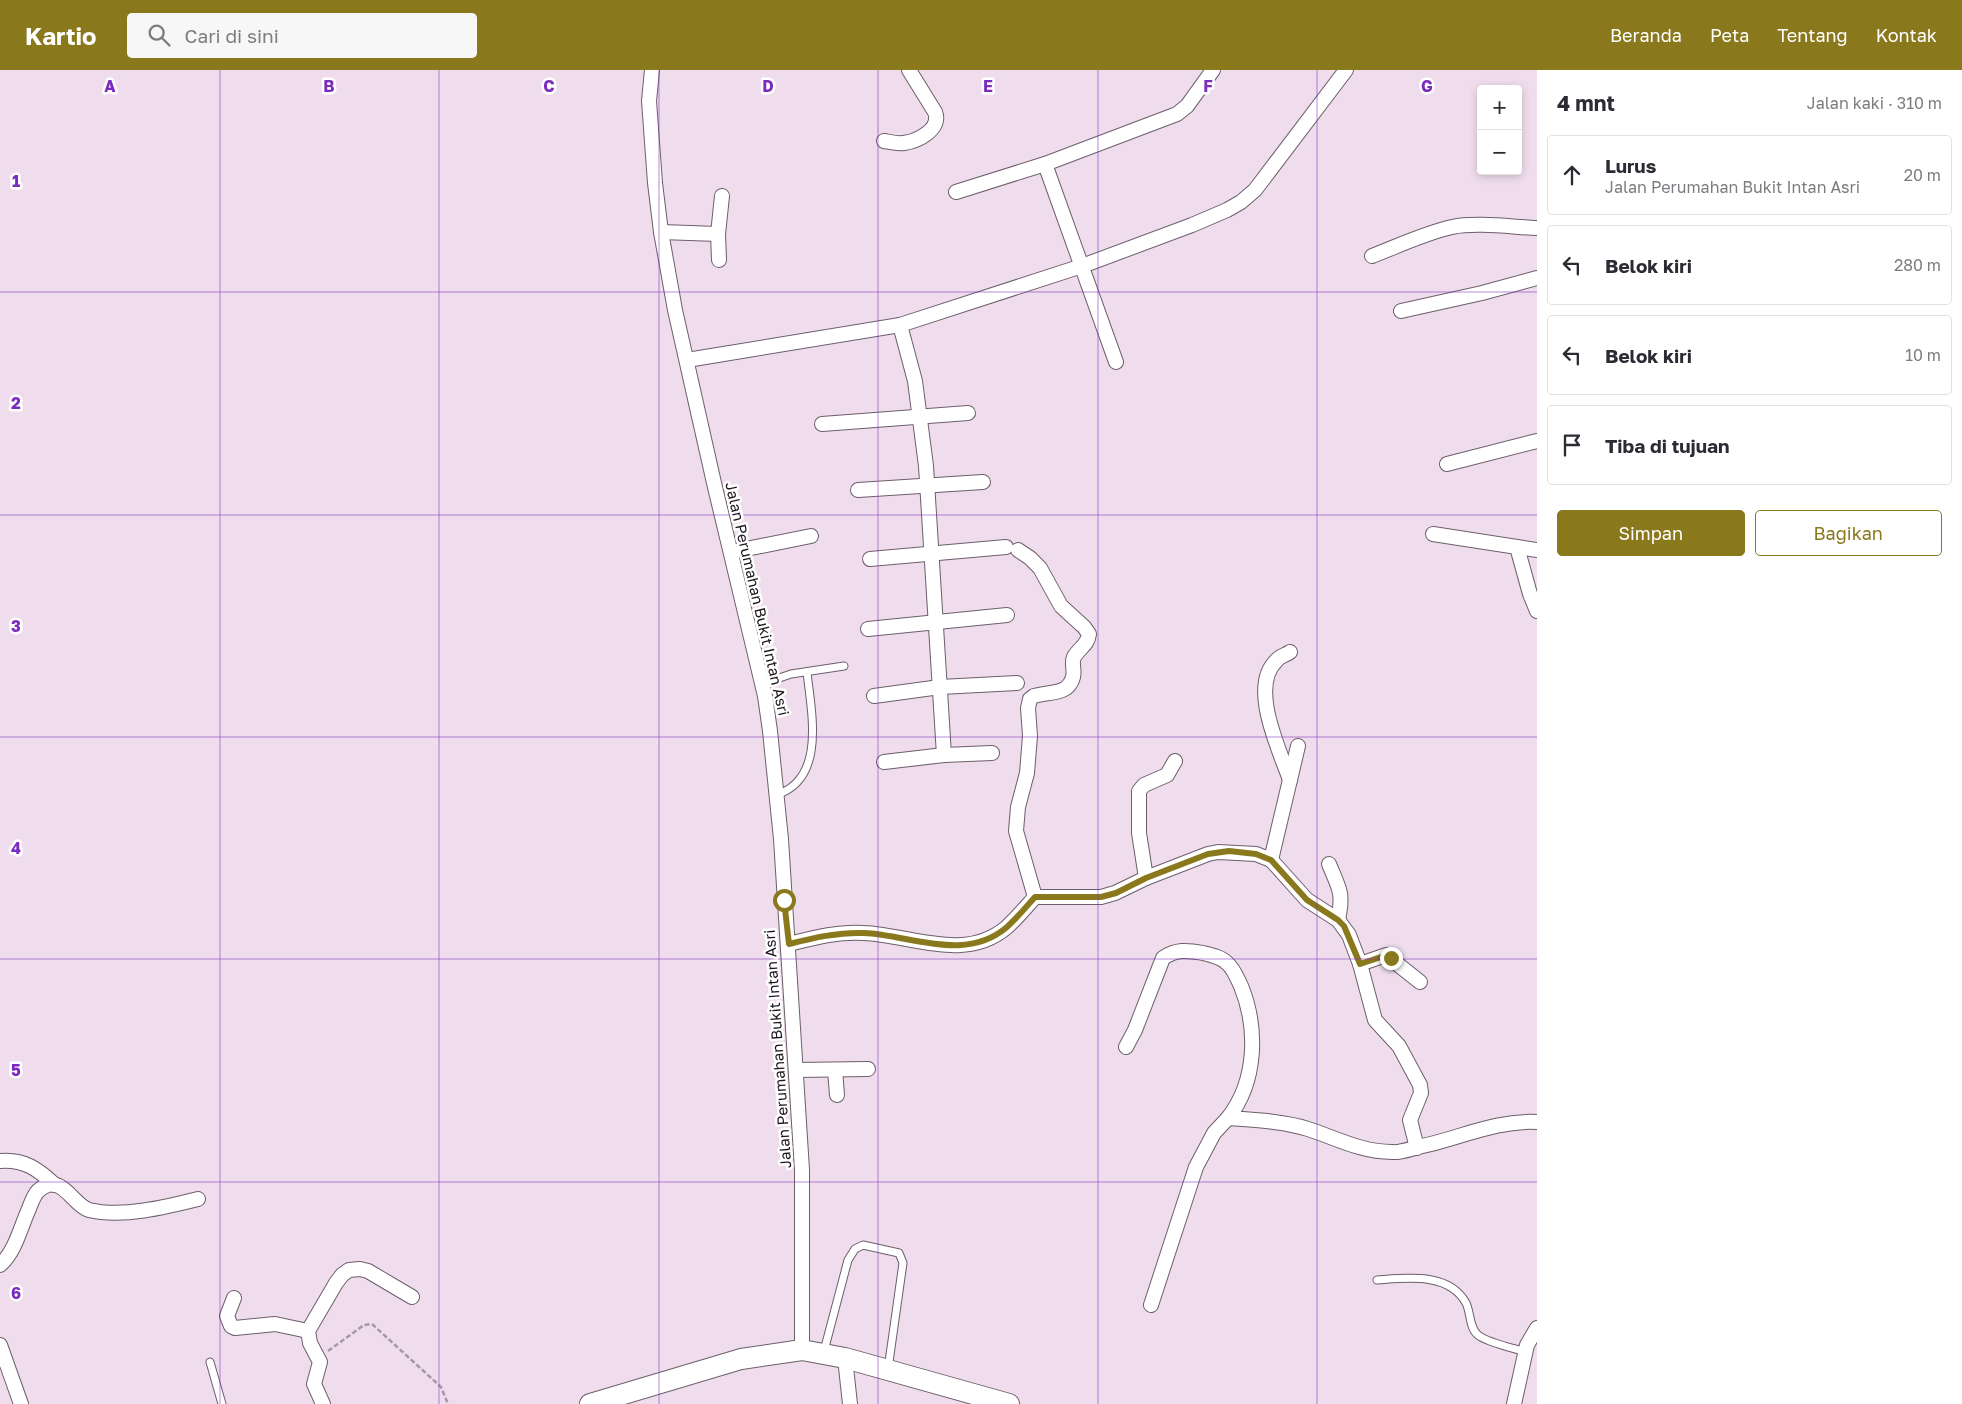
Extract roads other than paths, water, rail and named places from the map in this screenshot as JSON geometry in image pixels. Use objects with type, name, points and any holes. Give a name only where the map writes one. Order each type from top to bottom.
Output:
[{"type":"main road","points":[[590,1404],[741,1359],[802,1350],[845,1358],[1009,1404]]},
{"type":"street","name":"Jalan Perumahan Bukit Intan Asri","points":[[652,70],[649,101],[651,141],[661,232],[687,360],[762,684],[770,731],[789,944],[802,1170],[802,1350]]},
{"type":"street","points":[[884,141],[906,142],[925,135],[936,123],[936,112],[909,70]]},
{"type":"street","points":[[956,192],[1045,164],[1178,114],[1187,106],[1213,70]]},
{"type":"street","points":[[687,360],[900,325],[1082,266],[1192,226],[1241,202],[1255,190],[1346,70]]},
{"type":"street","points":[[1045,164],[1116,362]]},
{"type":"street","points":[[719,260],[718,234],[722,196]]},
{"type":"street","points":[[1372,256],[1413,239],[1452,227],[1537,228]]},
{"type":"street","points":[[661,232],[718,234]]},
{"type":"street","points":[[1401,311],[1482,293],[1537,278]]},
{"type":"street","points":[[900,325],[910,360],[921,415],[928,485],[944,755]]},
{"type":"street","points":[[822,424],[921,415],[968,413]]},
{"type":"street","points":[[1447,464],[1537,441]]},
{"type":"street","points":[[858,490],[983,482]]},
{"type":"street","points":[[1433,534],[1537,550]]},
{"type":"street","points":[[730,552],[811,536]]},
{"type":"street","points":[[1517,547],[1530,594],[1537,611]]},
{"type":"street","points":[[870,559],[932,553],[1012,549],[1030,558],[1040,568],[1061,606],[1089,634],[1086,644],[1074,658],[1073,675],[1068,687],[1062,691],[1034,696],[1029,703],[1030,736],[1027,773],[1018,807],[1016,831],[1035,897]]},
{"type":"street","points":[[868,629],[1007,615]]},
{"type":"street","points":[[1290,652],[1273,663],[1266,685],[1265,698],[1270,725],[1290,780]]},
{"type":"street","points":[[874,696],[940,688],[1017,683]]},
{"type":"street","points":[[1271,860],[1298,746]]},
{"type":"street","points":[[884,762],[944,755],[992,753]]},
{"type":"street","points":[[1146,878],[1139,833],[1139,792],[1144,785],[1167,775],[1174,761]]},
{"type":"street","points":[[789,944],[839,934],[863,932],[936,946],[968,945],[992,937],[1006,928],[1035,897],[1101,897],[1116,893],[1146,878],[1208,854],[1218,852],[1256,854],[1271,860],[1307,900],[1338,920],[1349,935],[1360,964],[1375,1020],[1399,1046],[1420,1085],[1421,1093],[1410,1120],[1417,1148]]},
{"type":"street","points":[[1329,864],[1341,892],[1342,901],[1338,920]]},
{"type":"street","points":[[1126,1047],[1135,1030],[1163,958],[1171,952],[1178,950],[1194,951],[1214,956],[1227,962],[1236,973],[1246,998],[1251,1021],[1250,1067],[1245,1088],[1237,1107],[1214,1133],[1196,1167],[1151,1305]]},
{"type":"street","points":[[1360,964],[1386,955],[1420,982]]},
{"type":"street","points":[[796,1070],[868,1069]]},
{"type":"street","points":[[835,1070],[837,1095]]},
{"type":"street","points":[[1228,1118],[1267,1121],[1306,1128],[1359,1148],[1394,1152],[1444,1142],[1491,1126],[1520,1121],[1537,1122]]},
{"type":"street","points":[[0,1161],[12,1160],[24,1163],[45,1176],[55,1185],[66,1190],[85,1208],[102,1212],[144,1210],[198,1199]]},
{"type":"street","points":[[0,1265],[12,1250],[37,1193],[48,1186],[55,1185]]},
{"type":"street","points":[[323,1404],[314,1384],[320,1362],[310,1343],[308,1331],[342,1275],[349,1270],[360,1269],[368,1271],[412,1297]]},
{"type":"street","points":[[234,1298],[227,1316],[231,1326],[235,1328],[275,1324],[308,1331]]},
{"type":"street","points":[[1514,1404],[1527,1345],[1537,1328]]},
{"type":"street","points":[[0,1345],[21,1404]]},
{"type":"street","points":[[845,1358],[850,1404]]},
{"type":"lane","points":[[762,684],[807,672],[844,666]]},
{"type":"lane","points":[[776,795],[795,785],[807,768],[811,748],[812,720],[807,672]]},
{"type":"lane","points":[[824,1354],[848,1260],[855,1249],[863,1245],[899,1252],[903,1264],[888,1370]]},
{"type":"lane","points":[[1377,1280],[1410,1278],[1444,1282],[1457,1292],[1466,1303],[1473,1330],[1480,1336],[1526,1352]]},
{"type":"lane","points":[[210,1362],[222,1404]]}]
